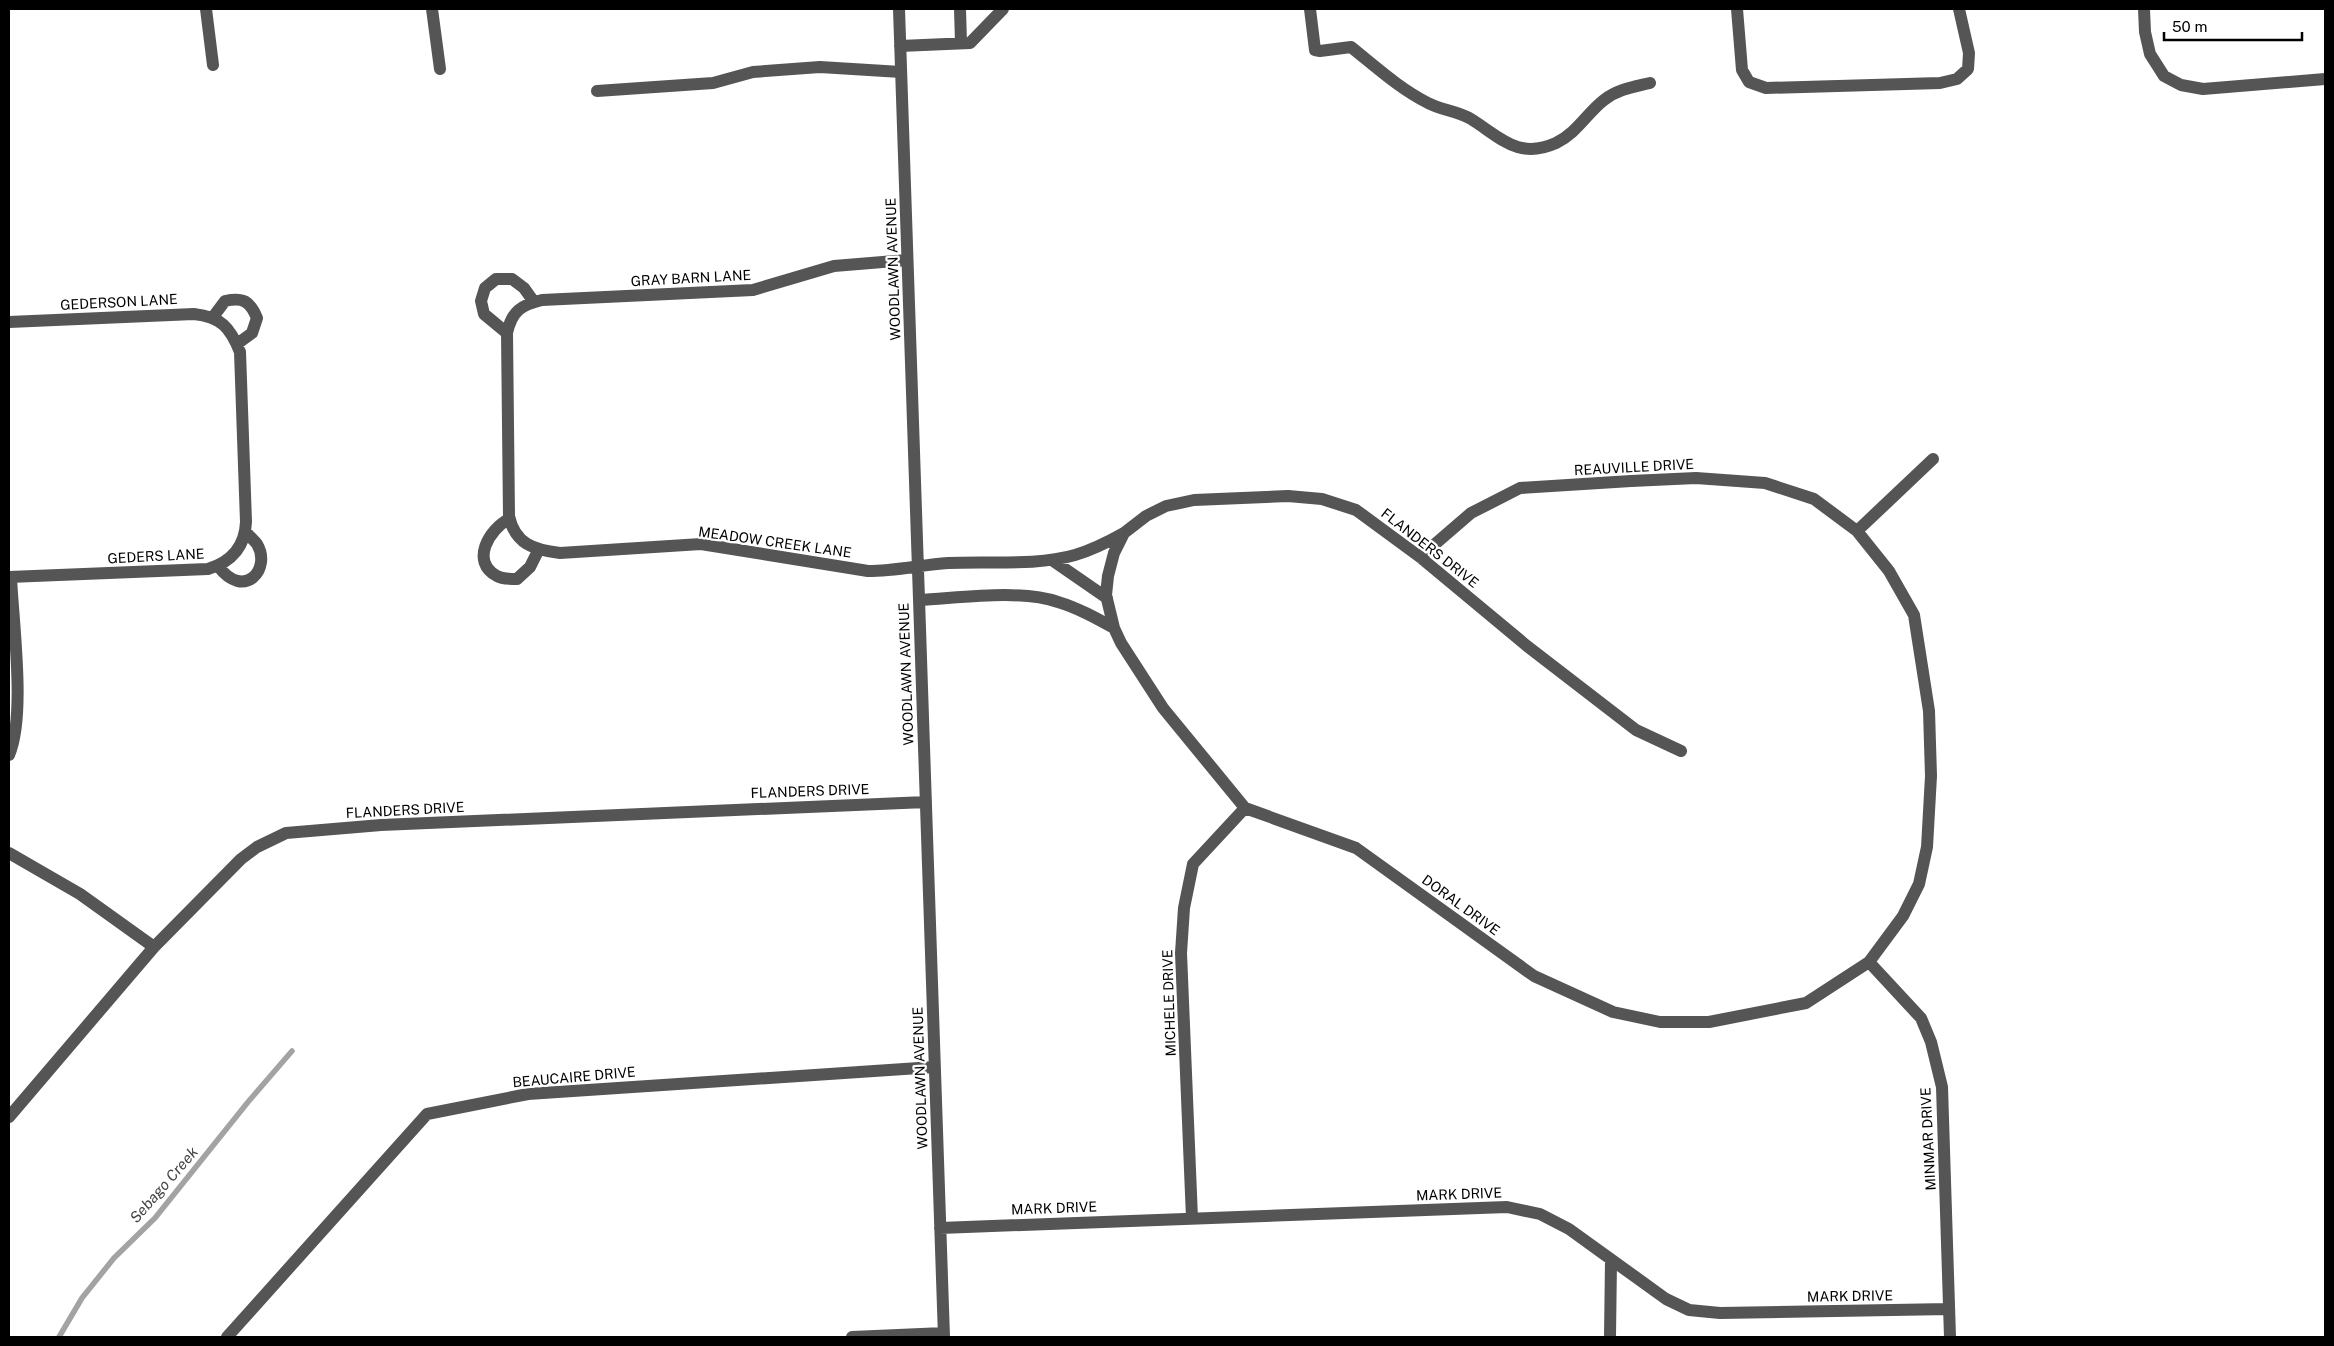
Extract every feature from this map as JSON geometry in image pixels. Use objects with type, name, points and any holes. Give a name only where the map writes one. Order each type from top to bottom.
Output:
[{"type":"street","points":[[206,9],[213,65]]},
{"type":"street","points":[[432,9],[440,69]]},
{"type":"street","name":"WOODLAWN AVENUE","points":[[899,9],[944,1335]]},
{"type":"street","points":[[960,9],[961,43]]},
{"type":"street","points":[[900,46],[970,43],[1003,9]]},
{"type":"street","points":[[1310,9],[1315,50],[1352,47],[1402,88],[1428,103],[1469,118],[1506,145],[1521,149],[1556,143],[1575,130],[1603,100],[1619,90],[1650,83]]},
{"type":"street","points":[[1737,9],[1742,70],[1750,82],[1766,88],[1940,83],[1957,79],[1968,69],[1969,54],[1959,9]]},
{"type":"street","points":[[2144,9],[2145,32],[2150,54],[2164,76],[2181,85],[2203,90],[2325,79]]},
{"type":"street","points":[[597,91],[713,83],[754,72],[773,70],[829,68],[902,72]]},
{"type":"street","name":"GRAY BARN LANE","points":[[507,333],[510,318],[526,303],[753,290],[834,266],[908,260]]},
{"type":"street","points":[[507,333],[484,314],[481,301],[485,288],[496,280],[512,279],[524,288],[534,302]]},
{"type":"street","points":[[218,566],[226,578],[238,582],[249,581],[258,573],[262,558],[257,544],[246,532],[240,352],[227,328],[213,317],[225,301],[238,298],[251,305],[257,318],[252,333],[237,344]]},
{"type":"street","name":"GEDERSON LANE","points":[[9,322],[194,314],[213,317]]},
{"type":"street","name":"MEADOW CREEK LANE","points":[[507,333],[509,519],[512,530],[517,537],[538,551],[560,553],[701,544],[868,571],[918,568]]},
{"type":"street","points":[[1857,532],[1933,459]]},
{"type":"street","name":"REAUVILLE DRIVE","points":[[1420,557],[1471,513],[1520,488],[1622,482],[1696,478],[1765,483],[1814,499],[1857,532],[1890,571],[1914,615],[1929,711],[1931,776],[1927,847],[1919,884],[1903,916],[1869,962]]},
{"type":"street","name":"FLANDERS DRIVE","points":[[918,568],[945,563],[1052,560],[1074,555],[1103,545],[1124,533],[1146,516],[1166,506],[1194,500],[1288,496],[1322,499],[1356,510],[1420,557],[1527,646],[1636,730],[1681,751]]},
{"type":"street","points":[[509,519],[500,523],[488,536],[484,553],[488,567],[498,576],[517,579],[530,567],[538,551]]},
{"type":"street","name":"GEDERS LANE","points":[[10,577],[199,570],[218,566],[239,549],[246,532]]},
{"type":"street","name":"FLANDERS DRIVE","points":[[1114,628],[1107,598],[1108,576],[1114,553],[1124,533]]},
{"type":"street","points":[[1052,560],[1107,598]]},
{"type":"street","points":[[9,755],[14,742],[17,706],[10,577]]},
{"type":"street","points":[[919,600],[1024,596],[1056,601],[1081,610],[1114,628],[1121,643],[1163,708],[1245,808]]},
{"type":"street","name":"FLANDERS DRIVE","points":[[9,1118],[154,946],[241,860],[257,847],[286,833],[381,825],[926,802]]},
{"type":"street","name":"DORAL DRIVE","points":[[1245,808],[1356,848],[1534,976],[1613,1012],[1660,1022],[1709,1022],[1806,1003],[1869,962]]},
{"type":"street","name":"MICHELE DRIVE","points":[[1192,1218],[1181,953],[1184,908],[1193,864],[1245,808]]},
{"type":"street","points":[[9,853],[80,894],[154,946]]},
{"type":"street","name":"MINMAR DRIVE","points":[[1869,962],[1921,1018],[1931,1042],[1942,1087],[1950,1337]]},
{"type":"street","name":"BEAUCAIRE DRIVE","points":[[227,1337],[427,1114],[528,1094],[934,1067]]},
{"type":"street","name":"MARK DRIVE","points":[[940,1228],[1507,1207],[1540,1214],[1569,1229],[1666,1299],[1689,1310],[1720,1313],[1950,1309]]},
{"type":"street","points":[[1610,1337],[1611,1261]]},
{"type":"street","points":[[852,1337],[944,1335]]},
{"type":"waterway","name":"Sebago Creek","points":[[59,1337],[82,1298],[114,1258],[155,1218],[248,1102],[292,1051]]}]
